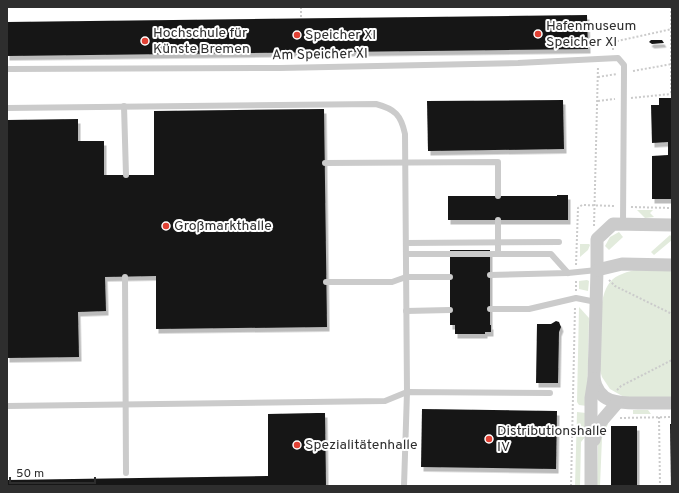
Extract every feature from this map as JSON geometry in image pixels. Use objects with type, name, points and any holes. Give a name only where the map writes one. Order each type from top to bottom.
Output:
[{"type":"street","points":[[591,486],[592,447],[590,432],[591,398],[594,379],[597,239],[613,224],[672,226]]},
{"type":"street","points":[[597,270],[622,264],[672,265]]},
{"type":"street","points":[[594,379],[595,386],[611,401],[672,403]]},
{"type":"street","points":[[592,447],[599,424],[611,401]]},
{"type":"lane","name":"Am Speicher XI","points":[[7,69],[280,68],[518,63],[618,58],[624,65],[624,72]]},
{"type":"lane","points":[[623,224],[624,72]]},
{"type":"lane","points":[[7,108],[376,104],[387,107],[398,114],[405,134],[407,392],[404,486]]},
{"type":"lane","points":[[124,106],[126,175]]},
{"type":"lane","points":[[325,163],[498,162],[498,196]]},
{"type":"lane","points":[[498,220],[498,254]]},
{"type":"lane","points":[[406,243],[559,242]]},
{"type":"lane","points":[[406,254],[550,254],[568,273]]},
{"type":"lane","points":[[490,275],[568,273],[597,270]]},
{"type":"lane","points":[[326,282],[392,282],[406,277],[450,276]]},
{"type":"lane","points":[[125,277],[126,473]]},
{"type":"lane","points":[[490,309],[529,309],[576,298],[596,302]]},
{"type":"lane","points":[[406,311],[450,310]]},
{"type":"lane","points":[[7,406],[385,401],[407,392],[550,393]]},
{"type":"path","points":[[301,7],[301,18]]},
{"type":"path","points":[[597,101],[672,94],[671,7]]},
{"type":"path","points":[[612,42],[672,29]]},
{"type":"path","points":[[301,52],[301,58]]},
{"type":"path","points":[[597,239],[594,225],[598,77],[672,64]]},
{"type":"path","points":[[595,205],[672,208]]},
{"type":"path","points":[[597,270],[615,286],[672,314]]},
{"type":"path","points":[[611,401],[621,386],[672,360]]},
{"type":"path","points":[[571,486],[572,409]]},
{"type":"path","points":[[659,417],[660,486]]},
{"type":"green space","points":[[637,210],[653,210],[650,213],[654,217],[645,218]]},
{"type":"green space","points":[[619,232],[623,237],[609,250],[605,246],[610,237]]},
{"type":"green space","points":[[670,235],[672,240],[654,255],[651,252]]},
{"type":"green space","points":[[580,244],[590,245],[588,250],[580,257]]},
{"type":"green space","points":[[634,270],[672,271],[672,398],[624,397],[610,389],[602,377],[599,367],[599,336],[604,293],[613,279],[626,272]]},
{"type":"green space","points":[[579,281],[589,281],[588,291],[579,289]]},
{"type":"green space","points":[[579,307],[589,318],[587,406],[579,405],[577,402]]},
{"type":"green space","points":[[633,410],[648,410],[651,414],[633,414]]},
{"type":"green space","points":[[577,412],[586,413],[586,436],[581,442],[580,486],[575,486]]},
{"type":"green space","points":[[608,421],[602,438],[600,486],[597,486],[598,437]]},
{"type":"building","name":"Speicher XI","points":[[587,15],[588,49],[7,56],[7,22]]},
{"type":"building","points":[[651,40],[662,40],[664,43],[652,44],[649,42]]},
{"type":"building","points":[[659,98],[672,98],[672,199],[652,199],[652,156],[668,155],[668,142],[652,143],[651,105],[659,105]]},
{"type":"building","points":[[563,100],[564,149],[428,151],[427,101]]},
{"type":"building","name":"Großmarkthalle","points":[[324,109],[327,327],[156,329],[156,276],[105,277],[106,311],[78,312],[79,357],[7,358],[7,120],[78,119],[78,141],[104,141],[104,175],[154,175],[154,111]]},
{"type":"building","points":[[568,195],[568,220],[448,220],[448,196]]},
{"type":"building","points":[[450,250],[490,250],[491,332],[485,332],[485,334],[455,334],[455,325],[450,325]]},
{"type":"building","points":[[556,321],[559,322],[561,327],[559,332],[558,383],[536,383],[537,324],[551,324]]},
{"type":"building","name":"Distributionshalle IV","points":[[422,409],[557,411],[556,469],[421,467]]},
{"type":"building","name":"Spezialitätenhalle","points":[[325,413],[326,486],[7,486],[7,480],[268,476],[268,414]]},
{"type":"building","points":[[670,424],[672,424],[672,486],[671,486]]},
{"type":"building","points":[[611,426],[637,426],[637,485],[611,485]]},
{"type":"place","name":"Hafenmuseum Speicher XI","points":[[538,34]]},
{"type":"place","name":"Speicher XI","points":[[297,35]]},
{"type":"place","name":"Hochschule für Künste Bremen","points":[[145,41]]},
{"type":"place","name":"Großmarkthalle","points":[[166,226]]},
{"type":"place","name":"Distributionshalle IV","points":[[489,439]]},
{"type":"place","name":"Spezialitätenhalle","points":[[297,445]]}]
